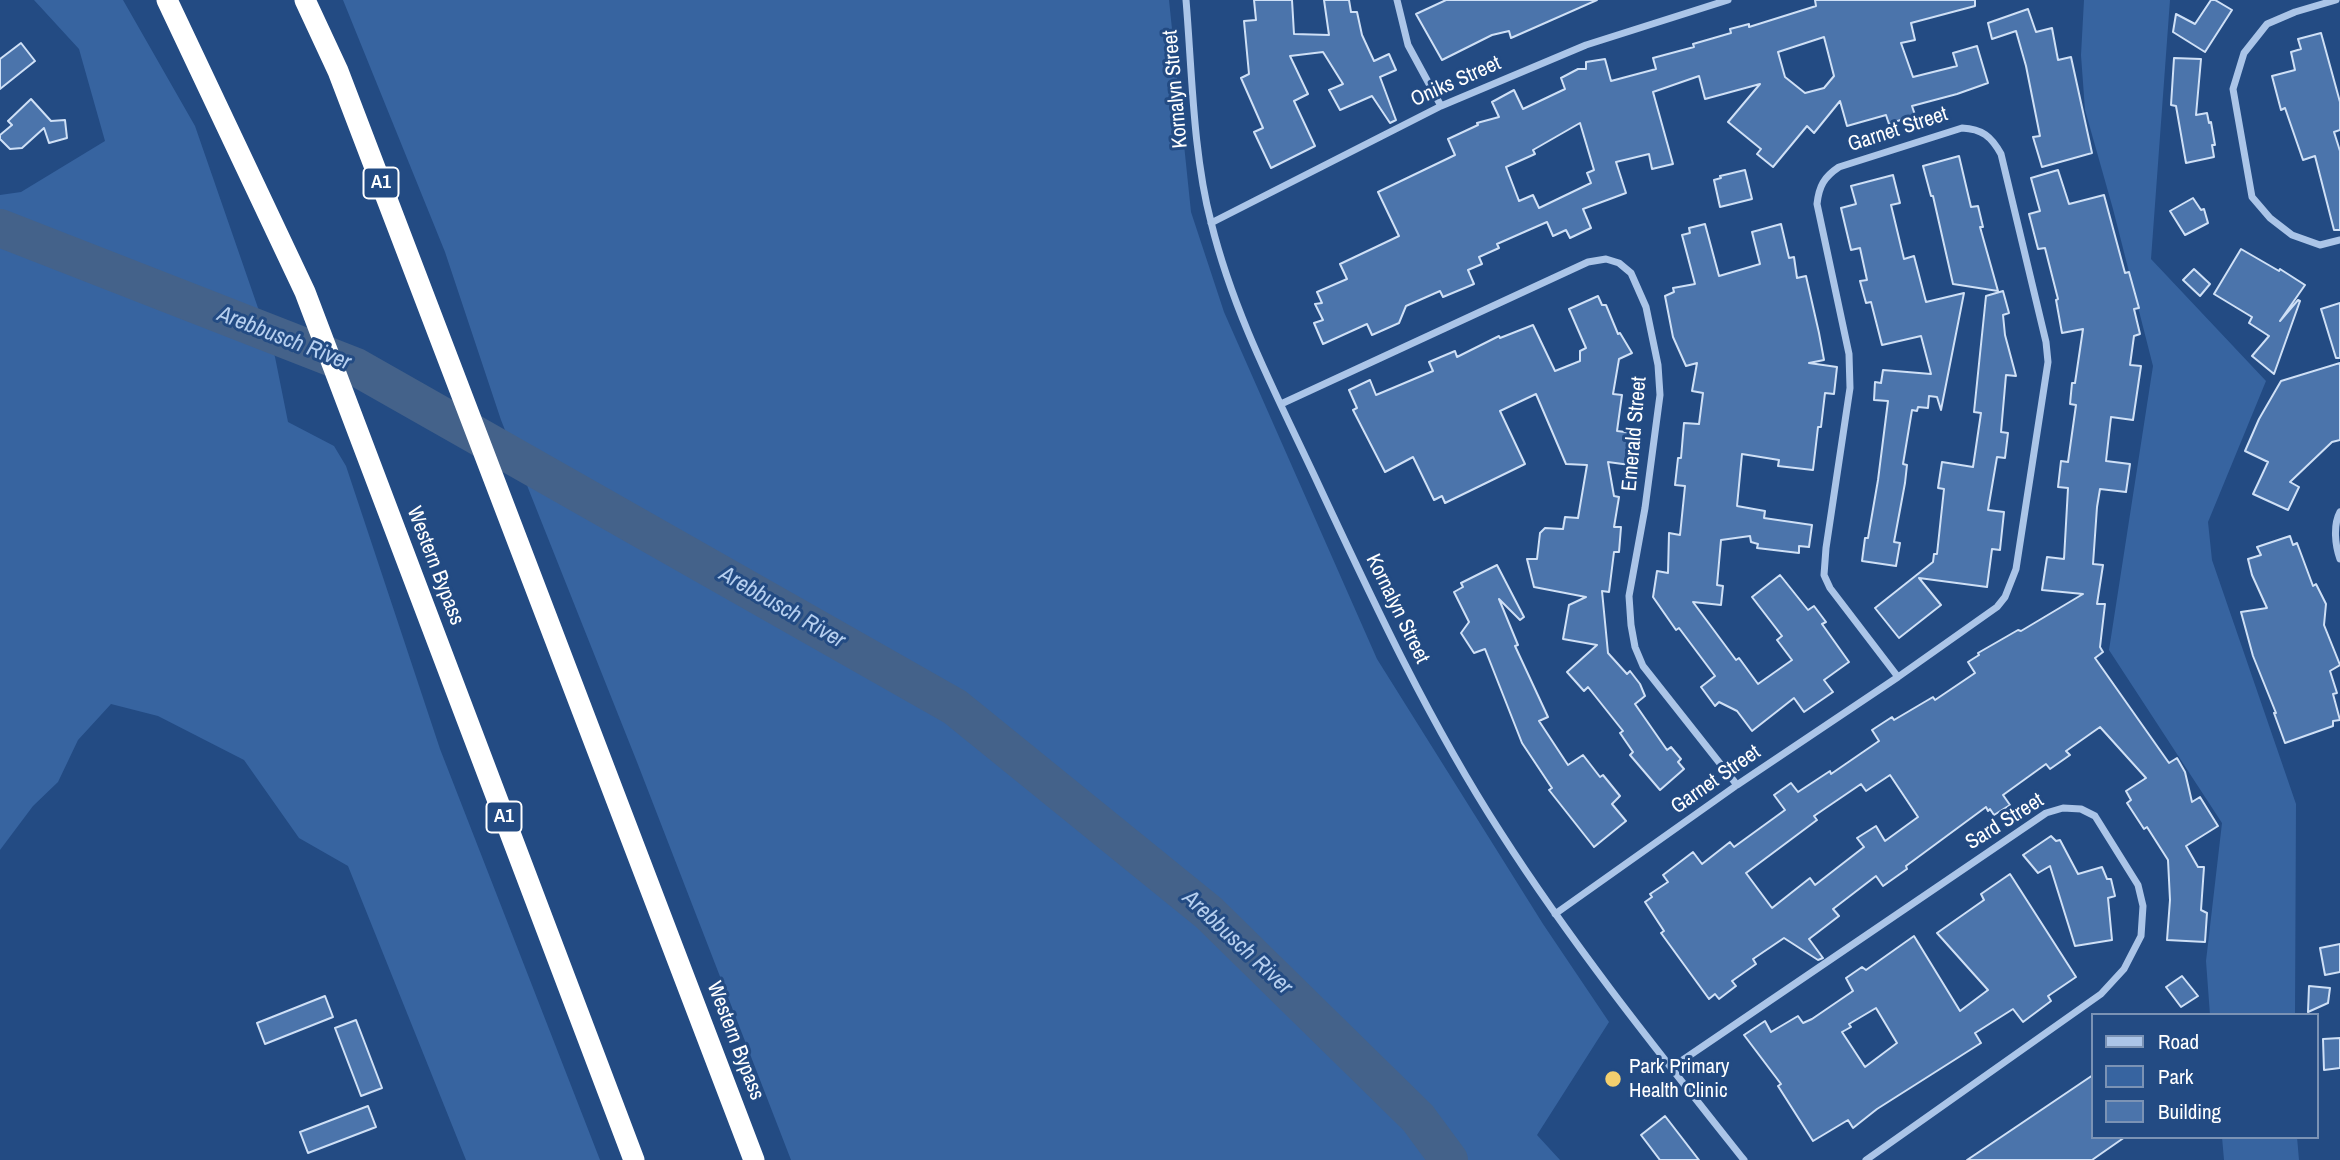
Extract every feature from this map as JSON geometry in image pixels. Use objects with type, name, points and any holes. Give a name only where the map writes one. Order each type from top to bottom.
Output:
[{"type":"highway","points":[[155,0],[229,132]]},
{"type":"highway","name":"Western Bypass","points":[[167,0],[305,292],[634,1160]]},
{"type":"highway","name":"Western Bypass","points":[[304,0],[338,71],[754,1160]]},
{"type":"street","name":"Kornalyn Street","points":[[1186,0],[1201,176],[1211,223],[1242,320],[1392,641],[1454,756],[1500,833],[1555,914],[1744,1160]]},
{"type":"street","points":[[1397,0],[1408,45],[1441,106]]},
{"type":"street","name":"Oniks Street","points":[[1211,223],[1441,106],[1586,45],[1728,0]]},
{"type":"street","points":[[2336,0],[2295,12],[2267,24],[2245,53],[2233,89],[2252,197],[2270,218],[2292,235],[2320,245],[2340,240]]},
{"type":"street","name":"Garnet Street","points":[[1555,914],[1737,785],[1898,677],[1997,607],[2005,597],[2016,569],[2049,362],[2001,154],[1986,134],[1976,129],[1962,128],[1839,167],[1827,175],[1818,188],[1816,204],[1849,354],[1850,372],[1824,575],[1830,588],[1898,677]]},
{"type":"street","name":"Emerald Street","points":[[1281,404],[1588,262],[1606,259],[1619,263],[1631,273],[1646,307],[1658,365],[1660,395],[1646,508],[1629,596],[1635,647],[1643,666],[1737,785]]},
{"type":"street","points":[[2340,512],[2336,519],[2336,548],[2340,559]]},
{"type":"street","name":"Sard Street","points":[[1671,1068],[2046,813],[2063,808],[2081,809],[2095,816],[2138,885],[2143,906],[2141,936],[2124,969],[2101,994],[1866,1160]]},
{"type":"green space","points":[[34,0],[123,0],[195,126],[275,357],[288,422],[334,446],[346,466],[440,749],[600,1160],[466,1160],[348,866],[299,838],[244,760],[158,716],[111,704],[78,740],[58,782],[33,806],[0,850],[0,195],[21,192],[105,141],[79,49]]},
{"type":"green space","points":[[343,0],[1169,0],[1191,212],[1224,312],[1377,659],[1543,924],[1609,1022],[1537,1135],[1560,1160],[791,1160],[501,420],[445,252]]},
{"type":"green space","points":[[2084,0],[2170,0],[2151,259],[2266,381],[2208,522],[2212,560],[2296,804],[2295,1013],[2210,1013],[2206,961],[2222,823],[2109,650],[2153,366],[2085,110],[2081,55]]},
{"type":"green space","points":[[2222,1139],[2297,1139],[2299,1160],[2224,1160]]},
{"type":"building","points":[[1254,0],[1292,0],[1294,34],[1329,35],[1324,0],[1349,0],[1351,12],[1357,12],[1362,35],[1374,61],[1389,54],[1396,70],[1380,77],[1396,120],[1390,123],[1372,96],[1340,110],[1329,90],[1343,84],[1323,52],[1290,56],[1308,94],[1294,101],[1315,146],[1271,168],[1254,132],[1263,128],[1241,78],[1249,74],[1244,21],[1256,20]]},
{"type":"building","points":[[1446,0],[1597,0],[1511,38],[1509,31],[1492,35],[1442,60],[1416,14]]},
{"type":"building","points":[[1815,0],[1975,0],[1975,6],[1911,23],[1915,40],[1901,43],[1913,77],[1957,66],[1953,53],[1977,46],[1988,83],[1912,106],[1915,115],[1889,124],[1886,115],[1847,126],[1840,101],[1814,133],[1807,126],[1773,167],[1757,154],[1761,149],[1728,122],[1760,84],[1705,99],[1699,76],[1653,92],[1673,164],[1652,169],[1649,154],[1616,162],[1626,193],[1583,209],[1591,228],[1570,238],[1566,230],[1553,236],[1547,222],[1497,244],[1499,248],[1479,257],[1482,264],[1468,270],[1474,284],[1443,297],[1440,291],[1406,306],[1399,323],[1372,335],[1367,324],[1323,344],[1314,323],[1323,320],[1315,304],[1322,303],[1317,292],[1347,279],[1340,264],[1399,236],[1378,192],[1455,155],[1448,139],[1478,125],[1477,123],[1499,117],[1492,102],[1514,90],[1523,109],[1565,89],[1561,78],[1578,69],[1586,69],[1586,62],[1605,59],[1611,81],[1656,69],[1653,58],[1694,47],[1693,44],[1731,33],[1730,29],[1749,24],[1749,27],[1816,6]],"holes":[[[1824,37],[1834,76],[1824,88],[1805,93],[1785,77],[1778,52]],[[1580,123],[1594,170],[1587,173],[1591,183],[1539,208],[1533,195],[1519,201],[1506,167],[1535,154],[1533,150]]]},
{"type":"building","points":[[2211,0],[2232,10],[2205,52],[2173,32],[2176,14],[2195,24]]},
{"type":"building","points":[[2028,9],[2036,32],[2052,28],[2058,60],[2071,57],[2092,153],[2042,167],[2033,137],[2040,136],[2016,31],[1992,39],[1988,23]]},
{"type":"building","points":[[2321,33],[2340,102],[2340,130],[2334,132],[2340,151],[2340,230],[2334,230],[2315,156],[2303,160],[2285,108],[2281,110],[2272,76],[2295,70],[2291,52],[2301,49],[2298,39]]},
{"type":"building","points":[[21,43],[35,61],[0,89],[0,59]]},
{"type":"building","points":[[2174,58],[2201,59],[2196,115],[2207,113],[2209,123],[2211,122],[2214,157],[2186,163],[2176,106],[2171,105]]},
{"type":"building","points":[[31,99],[51,121],[65,120],[67,138],[49,143],[44,128],[22,148],[10,149],[0,139],[0,135],[12,125],[8,121]]},
{"type":"building","points":[[1959,156],[1971,207],[1978,206],[1983,227],[1980,227],[1998,291],[1953,284],[1933,196],[1923,166]]},
{"type":"building","points":[[1745,170],[1752,199],[1720,207],[1714,180]]},
{"type":"building","points":[[2058,170],[2069,204],[2104,195],[2125,273],[2129,272],[2139,308],[2134,309],[2140,334],[2134,336],[2130,365],[2141,366],[2133,420],[2111,417],[2106,461],[2130,464],[2126,492],[2100,489],[2097,507],[2093,564],[2103,565],[2097,604],[2105,604],[2100,647],[2103,652],[2095,658],[2169,763],[2177,758],[2185,772],[2192,802],[2200,797],[2218,826],[2186,846],[2198,867],[2204,867],[2201,910],[2207,913],[2205,942],[2167,940],[2170,900],[2168,860],[2147,827],[2144,829],[2127,803],[2131,800],[2126,791],[2146,778],[2100,727],[2066,751],[2070,755],[2050,769],[2046,764],[2003,795],[2010,805],[1994,815],[1986,807],[1883,886],[1876,876],[1833,909],[1839,916],[1809,939],[1823,958],[1818,960],[1784,938],[1753,959],[1756,964],[1732,981],[1736,986],[1719,999],[1715,994],[1709,999],[1661,933],[1664,931],[1645,902],[1652,897],[1650,894],[1668,882],[1663,875],[1693,852],[1702,864],[1730,842],[1734,847],[1785,810],[1774,795],[1791,783],[1798,792],[1830,771],[1831,774],[1879,741],[1872,730],[1933,697],[1935,700],[1975,673],[1968,662],[1979,655],[1978,653],[2083,594],[2042,590],[2047,557],[2064,559],[2068,488],[2058,487],[2061,461],[2068,462],[2076,405],[2070,404],[2072,383],[2075,383],[2083,329],[2062,333],[2056,300],[2058,299],[2045,248],[2038,249],[2029,214],[2040,211],[2031,178]],"holes":[[[1890,775],[1918,817],[1885,841],[1876,826],[1857,838],[1864,847],[1815,885],[1810,878],[1772,908],[1746,873],[1817,820],[1814,816],[1861,784],[1866,791]]]},
{"type":"building","points":[[1893,175],[1900,203],[1891,205],[1904,259],[1914,256],[1926,302],[1964,293],[1941,410],[1937,397],[1929,396],[1928,408],[1918,407],[1917,411],[1912,410],[1903,464],[1907,465],[1905,483],[1894,542],[1900,543],[1896,566],[1862,561],[1878,480],[1888,401],[1874,400],[1875,382],[1881,383],[1883,370],[1931,374],[1921,336],[1882,345],[1871,302],[1866,303],[1860,281],[1867,280],[1860,248],[1851,250],[1841,208],[1856,204],[1851,186]]},
{"type":"building","points":[[2193,198],[2201,210],[2204,209],[2208,223],[2185,235],[2170,211]]},
{"type":"building","points":[[1705,224],[1719,276],[1760,264],[1752,232],[1781,224],[1789,258],[1794,257],[1797,278],[1806,276],[1819,333],[1824,360],[1809,363],[1837,367],[1834,394],[1825,393],[1813,470],[1778,466],[1779,460],[1742,454],[1737,506],[1765,511],[1764,518],[1812,525],[1809,547],[1799,546],[1799,553],[1757,548],[1758,544],[1751,542],[1750,536],[1721,540],[1717,585],[1723,586],[1721,605],[1693,602],[1736,660],[1739,658],[1758,684],[1792,660],[1777,640],[1782,636],[1752,597],[1780,575],[1808,610],[1814,606],[1826,622],[1822,624],[1849,662],[1824,680],[1833,692],[1804,712],[1794,698],[1752,731],[1737,711],[1719,702],[1715,706],[1701,687],[1715,676],[1679,628],[1676,630],[1653,597],[1657,571],[1668,573],[1669,533],[1680,535],[1685,486],[1675,485],[1678,458],[1681,458],[1684,423],[1699,424],[1703,393],[1692,391],[1697,363],[1686,366],[1673,337],[1665,296],[1674,292],[1673,288],[1695,284],[1682,235],[1690,233],[1689,228]]},
{"type":"building","points":[[2241,249],[2305,285],[2280,321],[2298,300],[2300,301],[2274,374],[2252,356],[2269,336],[2249,323],[2252,317],[2214,294]]},
{"type":"building","points":[[2194,269],[2210,284],[2200,296],[2183,280]]},
{"type":"building","points":[[2003,291],[2009,313],[2003,315],[2005,335],[2016,376],[2006,375],[2001,432],[2008,433],[2005,458],[1997,457],[1988,510],[2004,512],[2000,550],[1992,549],[1987,587],[1919,578],[1941,605],[1899,638],[1875,608],[1933,562],[1934,554],[1937,554],[1944,489],[1938,488],[1942,462],[1973,467],[1981,413],[1974,412],[1986,296]]},
{"type":"building","points":[[1598,296],[1602,305],[1606,305],[1618,334],[1620,333],[1632,353],[1619,359],[1613,394],[1622,395],[1617,431],[1634,433],[1630,465],[1608,462],[1614,496],[1619,497],[1614,527],[1621,527],[1619,552],[1614,552],[1609,592],[1602,591],[1608,653],[1627,674],[1630,671],[1640,684],[1645,696],[1635,704],[1667,750],[1671,747],[1681,759],[1678,762],[1684,769],[1660,790],[1630,755],[1633,752],[1620,733],[1623,731],[1588,687],[1584,691],[1567,672],[1597,645],[1563,639],[1569,605],[1586,597],[1534,587],[1527,559],[1537,559],[1540,533],[1545,528],[1563,529],[1565,517],[1578,518],[1587,465],[1566,464],[1536,394],[1500,411],[1525,464],[1445,503],[1442,496],[1434,500],[1413,457],[1385,472],[1353,410],[1357,408],[1349,390],[1370,380],[1376,395],[1433,371],[1429,362],[1455,351],[1457,357],[1499,336],[1500,338],[1533,325],[1555,371],[1580,361],[1580,351],[1586,348],[1569,309]]},
{"type":"building","points":[[2340,303],[2340,358],[2336,358],[2321,309]]},
{"type":"building","points":[[2340,363],[2340,440],[2332,442],[2290,482],[2299,487],[2288,510],[2253,494],[2268,462],[2245,451],[2259,419],[2281,381]]},
{"type":"building","points":[[2290,536],[2293,545],[2297,543],[2313,586],[2316,584],[2326,604],[2324,625],[2340,665],[2330,671],[2337,693],[2333,694],[2340,720],[2333,721],[2333,726],[2285,743],[2253,656],[2241,612],[2267,608],[2248,559],[2261,555],[2257,547]]},
{"type":"building","points":[[1497,565],[1524,617],[1520,620],[1499,599],[1518,645],[1515,646],[1548,717],[1539,721],[1568,765],[1583,755],[1600,777],[1603,775],[1620,796],[1612,804],[1626,821],[1594,847],[1549,790],[1552,788],[1522,743],[1485,649],[1474,653],[1461,633],[1469,622],[1454,592],[1463,587],[1461,583]]},
{"type":"building","points":[[2051,836],[2056,841],[2060,840],[2078,874],[2102,867],[2107,879],[2111,879],[2115,896],[2108,898],[2112,940],[2075,946],[2050,866],[2038,873],[2023,855]]},
{"type":"building","points":[[2010,874],[2076,977],[2048,996],[2051,1001],[2023,1022],[2013,1009],[1975,1033],[1981,1043],[1877,1109],[1853,1128],[1848,1120],[1813,1141],[1778,1086],[1781,1084],[1744,1035],[1765,1021],[1771,1032],[1798,1016],[1803,1023],[1812,1019],[1853,991],[1846,978],[1862,967],[1866,970],[1914,936],[1960,1011],[1988,990],[1937,933],[1984,900],[1981,894]],"holes":[[[1876,1008],[1897,1043],[1865,1067],[1842,1032],[1851,1027],[1849,1024]]]},
{"type":"building","points":[[2340,944],[2340,972],[2325,975],[2320,948]]},
{"type":"building","points":[[2182,976],[2198,996],[2181,1007],[2166,987]]},
{"type":"building","points":[[2309,986],[2330,988],[2328,1003],[2308,1012]]},
{"type":"building","points":[[325,996],[333,1017],[265,1044],[257,1023]]},
{"type":"building","points":[[356,1020],[382,1088],[361,1096],[335,1028]]},
{"type":"building","points":[[2340,1038],[2340,1068],[2324,1070],[2323,1039]]},
{"type":"building","points":[[2092,1076],[2092,1139],[2122,1139],[2092,1160],[1967,1160]]},
{"type":"building","points":[[368,1106],[376,1127],[308,1153],[300,1132]]},
{"type":"building","points":[[1665,1116],[1699,1160],[1660,1160],[1641,1135]]},
{"type":"waterway","name":"Arebbusch River","points":[[0,228],[356,367],[955,707],[1209,913],[1418,1118],[1449,1160]]},
{"type":"place","name":"Park Primary Health Clinic","points":[[1613,1079]]}]
